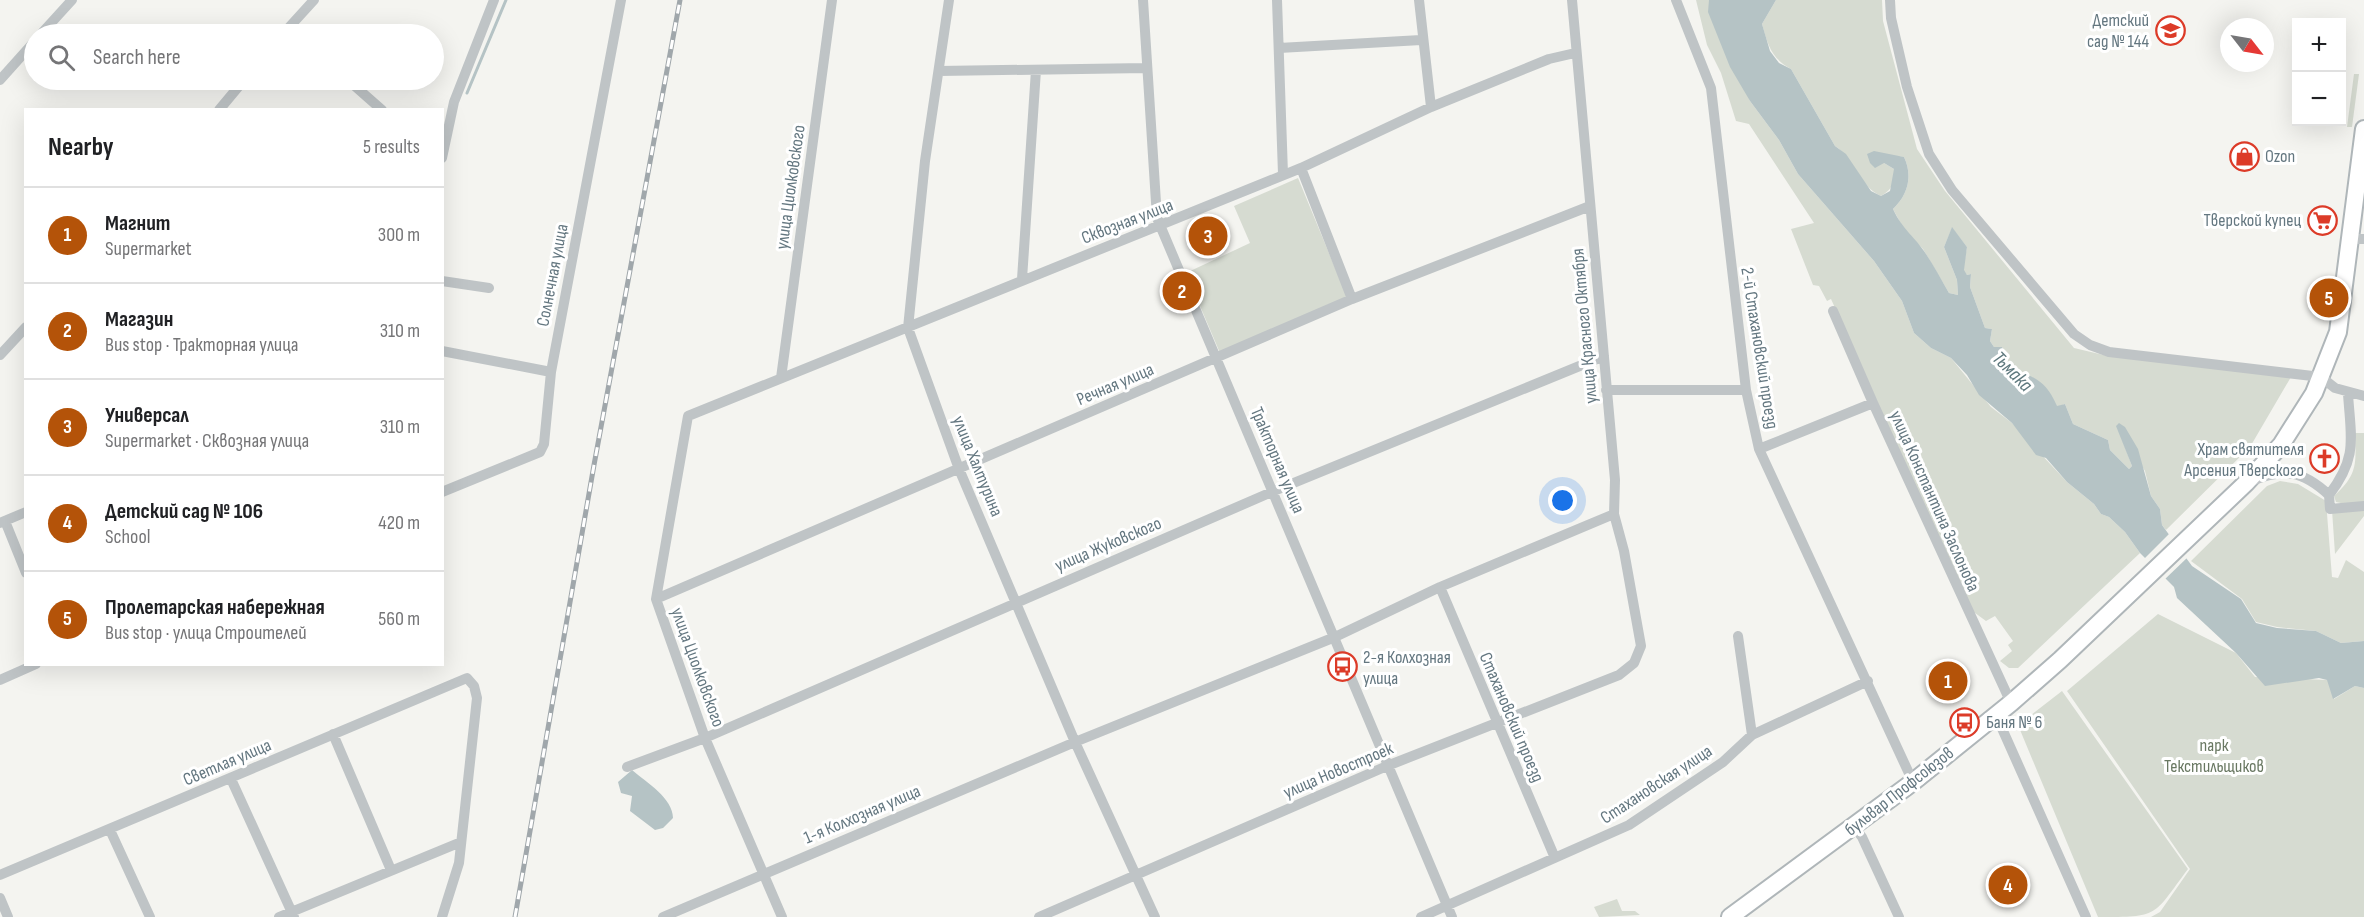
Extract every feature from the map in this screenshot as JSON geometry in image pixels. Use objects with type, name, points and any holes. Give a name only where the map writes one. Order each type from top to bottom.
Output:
[{"type":"main road","name":"бульвар Профсоюзов","points":[[1730,917],[1913,782],[2011,703],[2060,660],[2246,483],[2291,432],[2321,377],[2340,324],[2357,239],[2364,129]]},
{"type":"street","points":[[50,24],[72,0]]},
{"type":"street","points":[[296,24],[314,0]]},
{"type":"street","points":[[444,149],[454,102],[494,0]]},
{"type":"street","name":"Солнечная улица","points":[[444,491],[540,452],[544,444],[551,372],[621,0]]},
{"type":"street","name":"улица Циолковского","points":[[781,378],[832,0]]},
{"type":"street","name":"улица Халтурина","points":[[949,0],[925,161],[908,328],[959,469],[1075,742],[1138,875],[1155,917]]},
{"type":"street","name":"Тракторная улица","points":[[1143,0],[1157,218],[1452,917]]},
{"type":"street","points":[[1277,0],[1283,174]]},
{"type":"street","points":[[1419,0],[1421,40],[1431,107]]},
{"type":"street","name":"улица Красного Октября","points":[[1572,0],[1615,480],[1614,514],[1624,551],[1641,646]]},
{"type":"street","name":"2-й Стахановский проезд","points":[[1676,0],[1711,88],[1746,390],[1760,449],[1913,782]]},
{"type":"street","points":[[1890,0],[1891,18],[1907,87],[1929,154],[1952,190],[2074,334],[2090,345],[2109,352],[2321,377],[2348,394],[2364,396]]},
{"type":"street","points":[[1279,48],[1421,40]]},
{"type":"street","points":[[0,80],[24,53]]},
{"type":"street","name":"Сквозная улица","points":[[688,416],[908,328],[1022,279],[1161,227],[1301,168],[1431,107],[1549,59],[1575,53]]},
{"type":"street","points":[[939,71],[1146,68]]},
{"type":"street","points":[[1022,279],[1036,70]]},
{"type":"street","points":[[221,108],[236,90]]},
{"type":"street","points":[[359,90],[380,108]]},
{"type":"street","points":[[1301,168],[1352,298]]},
{"type":"street","name":"Речная улица","points":[[656,599],[1352,298],[1590,206]]},
{"type":"street","points":[[444,281],[489,288]]},
{"type":"street","name":"улица Константина Заслонова","points":[[1833,311],[2011,703]]},
{"type":"street","points":[[0,355],[24,329]]},
{"type":"street","points":[[444,351],[551,372]]},
{"type":"street","name":"улица Жуковского","points":[[627,767],[705,738],[1016,601],[1274,491],[1604,356]]},
{"type":"street","points":[[1606,390],[1746,390]]},
{"type":"street","points":[[2348,394],[2352,452],[2344,473],[2329,495],[2330,509],[2364,506]]},
{"type":"street","points":[[1760,449],[1873,403]]},
{"type":"street","name":"улица Циолковского","points":[[688,416],[656,599],[705,738],[782,917]]},
{"type":"street","points":[[2246,483],[2280,471],[2289,472],[2303,477],[2329,495]]},
{"type":"street","points":[[24,513],[2,522],[24,569]]},
{"type":"street","points":[[1075,742],[1335,637],[1440,587],[1614,514]]},
{"type":"street","name":"Стахановский проезд","points":[[1440,587],[1496,724],[1555,858]]},
{"type":"street","points":[[1738,636],[1752,735]]},
{"type":"street","name":"улица Новостроек","points":[[1039,917],[1387,766],[1619,675],[1634,663],[1641,646]]},
{"type":"street","points":[[0,680],[32,666]]},
{"type":"street","name":"Светлая улица","points":[[0,875],[467,678],[474,686],[477,698],[461,842]]},
{"type":"street","name":"Стахановская улица","points":[[1421,917],[1629,825],[1723,762],[1752,735],[1868,681]]},
{"type":"street","points":[[1996,715],[2086,917]]},
{"type":"street","points":[[333,734],[391,870]]},
{"type":"street","name":"1-я Колхозная улица","points":[[663,917],[1075,742]]},
{"type":"street","points":[[231,779],[293,914]]},
{"type":"street","points":[[1854,826],[1862,837],[1899,917]]},
{"type":"street","points":[[110,830],[150,917]]},
{"type":"street","points":[[279,917],[293,914],[391,870],[461,842],[459,863],[442,917]]},
{"type":"street","points":[[0,898],[8,917]]},
{"type":"green space","points":[[1696,0],[1709,0],[1750,101],[1779,140],[1798,174],[1874,261],[1902,301],[1914,333],[1931,348],[1951,358],[1991,407],[2012,423],[2067,482],[2094,504],[2101,514],[2109,517],[2125,532],[2140,553],[2018,668],[2009,668],[2000,661],[2012,651],[2008,645],[2013,641],[1995,616],[1986,621],[1971,610],[1831,299],[1827,301],[1819,286],[1813,285],[1791,229],[1814,223],[1749,124],[1736,121],[1721,73],[1707,45]]},
{"type":"green space","points":[[1776,0],[1882,0],[1883,21],[1917,149],[1945,191],[2074,348],[2108,356],[2291,377],[2250,447],[2166,530],[2162,525],[2160,509],[2151,496],[2145,471],[2117,426],[2132,466],[2129,469],[2110,450],[2108,440],[2073,424],[2065,404],[2057,407],[2024,373],[2007,369],[2002,347],[1994,347],[1990,341],[1992,329],[1985,328],[1970,287],[1971,274],[1967,275],[1963,270],[1967,247],[1952,228],[1944,247],[1957,280],[1958,295],[1949,293],[1923,249],[1906,233],[1893,209],[1902,198],[1908,185],[1907,164],[1904,157],[1896,156],[1884,163],[1894,169],[1894,178],[1888,191],[1881,196],[1862,180],[1848,158],[1835,146],[1791,69],[1779,60],[1769,45],[1762,24]]},
{"type":"green space","points":[[2354,74],[2359,74],[2352,127],[2347,127]]},
{"type":"green space","points":[[1298,178],[1347,297],[1220,353],[1186,273],[1250,243],[1234,206]]},
{"type":"green space","points":[[2355,433],[2364,433],[2364,504],[2350,505],[2336,502],[2334,496],[2348,481],[2354,468]]},
{"type":"green space","points":[[2280,481],[2298,484],[2326,501],[2332,577],[2338,578],[2346,560],[2364,572],[2364,641],[2341,643],[2316,631],[2277,627],[2256,622],[2242,599],[2191,561],[2267,486]]},
{"type":"green space","points":[[2364,509],[2364,516],[2335,554],[2332,510]]},
{"type":"green space","name":"парк Текстильщиков","points":[[2158,614],[2236,653],[2255,677],[2328,680],[2334,699],[2355,686],[2364,688],[2364,917],[2151,917],[2160,912],[2190,869],[2067,691]]},
{"type":"green space","points":[[2062,691],[2188,869],[2153,911],[2133,916],[2098,917],[2018,725]]},
{"type":"green space","points":[[1617,899],[1622,911],[1635,911],[1640,915],[1599,917],[1594,907]]},
{"type":"water","name":"Тьмака","points":[[1709,0],[1776,0],[1762,24],[1770,51],[1779,63],[1791,69],[1835,146],[1846,154],[1871,191],[1881,196],[1890,191],[1894,169],[1884,163],[1875,168],[1870,163],[1867,154],[1874,151],[1904,157],[1908,171],[1907,185],[1902,198],[1893,209],[1900,222],[1920,245],[1949,293],[1958,295],[1957,280],[1944,247],[1952,227],[1967,247],[1964,270],[1967,275],[1971,274],[1970,287],[1985,328],[1992,329],[1990,341],[1994,347],[2002,347],[2007,369],[2038,380],[2053,397],[2057,406],[2065,404],[2073,424],[2108,440],[2110,450],[2129,469],[2132,466],[2116,426],[2119,423],[2125,427],[2138,449],[2151,496],[2160,509],[2162,525],[2192,566],[2241,599],[2256,623],[2277,628],[2316,631],[2341,643],[2364,641],[2364,688],[2355,686],[2333,699],[2327,680],[2319,678],[2265,686],[2236,653],[2177,598],[2174,587],[2140,553],[2125,532],[2109,517],[2101,514],[2094,504],[2067,482],[2046,458],[2036,455],[2012,423],[1979,395],[1967,375],[1951,358],[1931,348],[1914,333],[1902,301],[1874,261],[1798,174],[1779,140],[1750,101],[1730,67],[1708,12]]},
{"type":"water","points":[[632,770],[658,791],[669,804],[673,818],[663,828],[655,830],[630,811],[632,796],[621,793],[618,782]]},
{"type":"pier","points":[[2171,532],[2189,556],[2163,581],[2143,560]]},
{"type":"waterway","points":[[467,93],[506,0]]},
{"type":"railway","points":[[515,917],[594,465],[680,0]]},
{"type":"place","name":"Детский сад № 144","points":[[2170,30]]},
{"type":"place","name":"Ozon","points":[[2244,156]]},
{"type":"place","name":"Тверской купец","points":[[2322,220]]},
{"type":"place","name":"Универсал","points":[[1208,236]]},
{"type":"place","name":"Магазин","points":[[1182,291]]},
{"type":"place","name":"Пролетарская набережная","points":[[2329,298]]},
{"type":"place","name":"Храм святителя Арсения Тверского","points":[[2325,459]]},
{"type":"place","name":"2-я Колхозная улица","points":[[1342,667]]},
{"type":"place","name":"Магнит","points":[[1948,681]]},
{"type":"place","name":"Баня № 6","points":[[1965,722]]},
{"type":"place","name":"Детский сад № 106","points":[[2008,885]]}]
